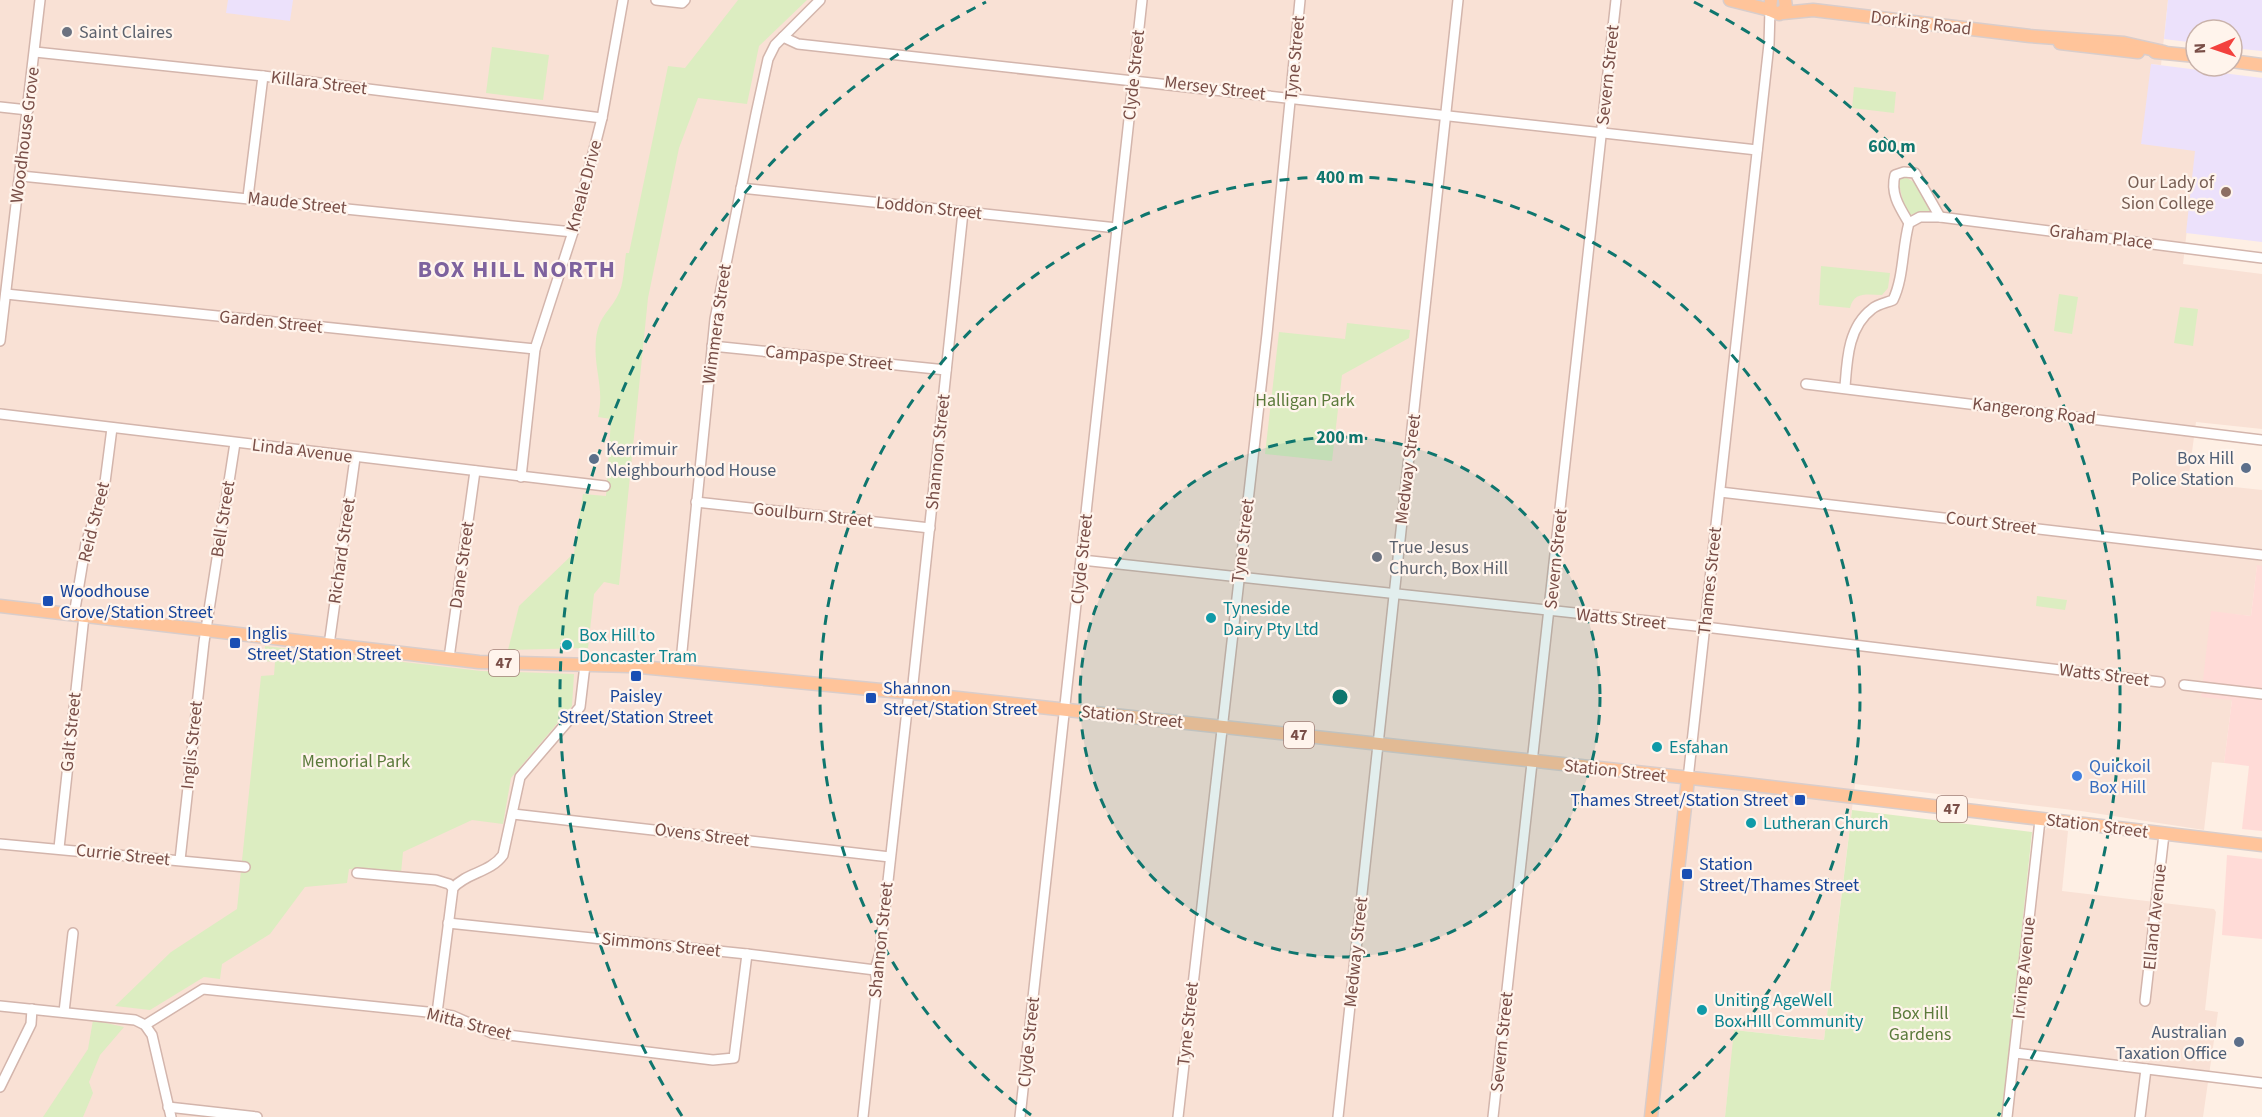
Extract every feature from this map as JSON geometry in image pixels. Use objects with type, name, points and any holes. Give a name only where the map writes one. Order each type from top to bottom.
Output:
[{"type":"main road","name":"Dorking Road","points":[[1735,1],[1756,0]]},
{"type":"main road","name":"Dorking Road","points":[[1735,1],[2089,43],[2124,43],[2184,54]]},
{"type":"main road","points":[[2244,63],[2262,65]]},
{"type":"main road","name":"Station Street","points":[[0,606],[449,658],[680,671],[911,693],[1221,726],[2262,845]]},
{"type":"main road","name":"Thames Street","points":[[1651,1117],[1688,779]]},
{"type":"street","name":"Woodhouse Grove","points":[[0,341],[40,0]]},
{"type":"street","name":"Kneale Drive","points":[[521,477],[535,350],[573,232],[602,118],[623,0]]},
{"type":"street","points":[[656,0],[682,3],[686,0]]},
{"type":"street","name":"Wimmera Street","points":[[680,671],[715,319],[741,188],[768,59],[783,37],[820,0]]},
{"type":"street","name":"Clyde Street","points":[[1020,1117],[1142,0]]},
{"type":"street","name":"Tyne Street","points":[[1178,1117],[1239,577],[1300,0]]},
{"type":"street","name":"Medway Street","points":[[1338,1117],[1458,0]]},
{"type":"street","name":"Severn Street","points":[[1493,1117],[1616,0]]},
{"type":"street","name":"Thames Street","points":[[1688,779],[1769,44],[1778,7]]},
{"type":"street","name":"Mersey Street","points":[[783,37],[798,44],[1134,79],[1757,150]]},
{"type":"street","name":"Killara Street","points":[[35,52],[263,76],[602,118]]},
{"type":"street","points":[[248,197],[263,76]]},
{"type":"street","points":[[0,107],[28,110]]},
{"type":"street","points":[[1845,387],[1849,344],[1858,325],[1869,310],[1893,300],[1898,290],[1903,243],[1910,224],[1897,204],[1892,185],[1895,175],[1904,172],[1915,173],[1940,217]]},
{"type":"street","name":"Maude Street","points":[[21,176],[248,197],[573,232]]},
{"type":"street","name":"Loddon Street","points":[[741,188],[1117,228]]},
{"type":"street","name":"Shannon Street","points":[[863,1117],[877,984],[875,970],[880,953],[911,693],[963,212]]},
{"type":"street","name":"Graham Place","points":[[1910,224],[1920,217],[1940,217],[2262,258]]},
{"type":"street","name":"Garden Street","points":[[6,294],[535,350]]},
{"type":"street","name":"Campaspe Street","points":[[712,346],[946,370]]},
{"type":"street","name":"Kangerong Road","points":[[1806,384],[2262,440]]},
{"type":"street","name":"Linda Avenue","points":[[0,414],[604,486]]},
{"type":"street","name":"Reid Street","points":[[79,616],[86,543],[104,490],[112,428]]},
{"type":"street","name":"Bell Street","points":[[206,631],[235,443]]},
{"type":"street","name":"Richard Street","points":[[329,645],[356,458]]},
{"type":"street","name":"Dane Street","points":[[449,658],[475,471]]},
{"type":"street","name":"Court Street","points":[[1720,492],[2262,555]]},
{"type":"street","name":"Goulburn Street","points":[[696,502],[930,528]]},
{"type":"street","name":"Watts Street","points":[[1082,560],[1705,627],[2160,682]]},
{"type":"street","name":"Galt Street","points":[[59,848],[79,616]]},
{"type":"street","name":"Inglis Street","points":[[180,860],[206,631]]},
{"type":"street","points":[[437,1013],[453,888],[461,880],[496,865],[503,855],[520,777],[580,707],[585,665]]},
{"type":"street","points":[[2184,685],[2262,694]]},
{"type":"street","name":"Ovens Street","points":[[513,813],[890,857]]},
{"type":"street","name":"Irving Avenue","points":[[2007,1117],[2040,820]]},
{"type":"street","name":"Elland Avenue","points":[[2145,1001],[2164,834]]},
{"type":"street","name":"Currie Street","points":[[0,843],[245,867]]},
{"type":"street","points":[[357,873],[436,880],[449,884],[453,888]]},
{"type":"street","name":"Simmons Street","points":[[448,923],[747,954],[875,970]]},
{"type":"street","points":[[64,1012],[73,933]]},
{"type":"street","name":"Mitta Street","points":[[145,1025],[203,988],[437,1013],[453,1016],[492,1033],[713,1060],[734,1058],[747,954]]},
{"type":"street","points":[[0,1006],[135,1020],[145,1025],[152,1035],[170,1112],[257,1117]]},
{"type":"street","points":[[0,1087],[31,1024],[32,1009]]},
{"type":"street","points":[[2015,1053],[2262,1083]]},
{"type":"street","points":[[2140,1117],[2146,1069]]},
{"type":"shaded area","points":[[0,0],[2168,0],[2161,65],[2151,64],[2196,151],[2183,264],[2262,274],[2262,429],[2196,422],[2188,482],[2262,490],[2262,566],[2257,566],[2251,616],[2211,612],[2232,700],[2224,763],[2212,762],[2204,830],[2081,811],[1855,784],[1824,1040],[1735,1030],[1725,1117],[0,1117]]},
{"type":"shaded area","points":[[228,0],[293,0],[290,21],[226,13]]},
{"type":"shaded area","points":[[2168,0],[2262,0],[2262,51],[2244,49],[2244,18],[2184,18],[2184,42],[2164,39]]},
{"type":"shaded area","name":"Our Lady of Sion College","points":[[2151,64],[2184,68],[2184,78],[2244,78],[2244,76],[2262,78],[2262,242],[2186,233],[2195,151],[2141,144]]},
{"type":"shaded area","points":[[2257,565],[2262,566],[2262,831],[2242,829],[2249,766],[2224,763],[2232,700],[2201,697],[2211,611],[2251,616]]},
{"type":"shaded area","points":[[2047,828],[2068,831],[2062,891],[2214,909],[2216,912],[2205,1010],[2218,1012],[2203,1117],[2012,1117],[2043,833]]},
{"type":"shaded area","points":[[2227,855],[2262,859],[2262,939],[2222,935]]},
{"type":"green space","points":[[738,0],[807,0],[759,46],[747,104],[698,98],[679,148],[648,298],[619,585],[604,582],[594,594],[588,648],[508,650],[519,606],[574,553],[583,494],[606,496],[611,419],[598,417],[600,387],[596,360],[597,331],[622,286],[626,253],[629,253],[668,66],[685,68]]},
{"type":"green space","points":[[492,47],[549,55],[543,100],[486,93]]},
{"type":"green space","points":[[1854,87],[1896,92],[1894,113],[1852,108]]},
{"type":"green space","points":[[1904,176],[1915,183],[1930,211],[1921,211],[1908,216],[1906,214],[1898,180]]},
{"type":"green space","points":[[1821,266],[1890,273],[1888,288],[1882,295],[1858,296],[1850,308],[1819,305]]},
{"type":"green space","points":[[2059,294],[2078,297],[2072,334],[2054,331]]},
{"type":"green space","points":[[2180,307],[2198,309],[2193,346],[2174,343]]},
{"type":"green space","name":"Halligan Park","points":[[1347,323],[1410,330],[1409,338],[1342,375],[1332,461],[1265,454],[1279,332],[1345,339]]},
{"type":"green space","points":[[2037,596],[2067,600],[2065,610],[2036,606]]},
{"type":"green space","name":"Memorial Park","points":[[265,646],[481,671],[574,674],[572,706],[511,778],[503,824],[472,820],[403,852],[401,873],[349,869],[347,883],[305,887],[270,934],[222,964],[220,979],[204,977],[150,1010],[115,1006],[171,952],[237,909],[261,676],[274,675],[275,662],[264,661]]},
{"type":"green space","name":"Box Hill Gardens","points":[[1852,810],[2032,832],[2002,1117],[1725,1117],[1734,1030],[1824,1040]]},
{"type":"green space","points":[[93,1020],[124,1027],[100,1055],[89,1082],[93,1093],[83,1117],[43,1117],[88,1049]]},
{"type":"place","name":"Saint Claires","points":[[67,32]]},
{"type":"place","name":"Our Lady of Sion College","points":[[2226,192]]},
{"type":"place","name":"Kerrimuir Neighbourhood House","points":[[594,459]]},
{"type":"place","name":"Box Hill Police Station","points":[[2246,468]]},
{"type":"place","name":"True Jesus Church, Box Hill","points":[[1377,557]]},
{"type":"place","name":"Woodhouse Grove/Station Street","points":[[48,601]]},
{"type":"place","name":"Tyneside Dairy Pty Ltd","points":[[1211,618]]},
{"type":"place","name":"Inglis Street/Station Street","points":[[235,643]]},
{"type":"place","name":"Box Hill to Doncaster Tram","points":[[567,645]]},
{"type":"place","name":"Paisley Street/Station Street","points":[[636,676]]},
{"type":"place","name":"Shannon Street/Station Street","points":[[871,698]]},
{"type":"place","name":"Esfahan","points":[[1657,747]]},
{"type":"place","name":"Quickoil Box Hill","points":[[2077,776]]},
{"type":"place","name":"Thames Street/Station Street","points":[[1800,800]]},
{"type":"place","name":"Lutheran Church","points":[[1751,823]]},
{"type":"place","name":"Station Street/Thames Street","points":[[1687,874]]},
{"type":"place","name":"Uniting AgeWell Box HIll Community","points":[[1702,1010]]},
{"type":"place","name":"Australian Taxation Office","points":[[2239,1042]]},
{"type":"district","name":"BOX HILL NORTH","points":[[517,269]]}]
